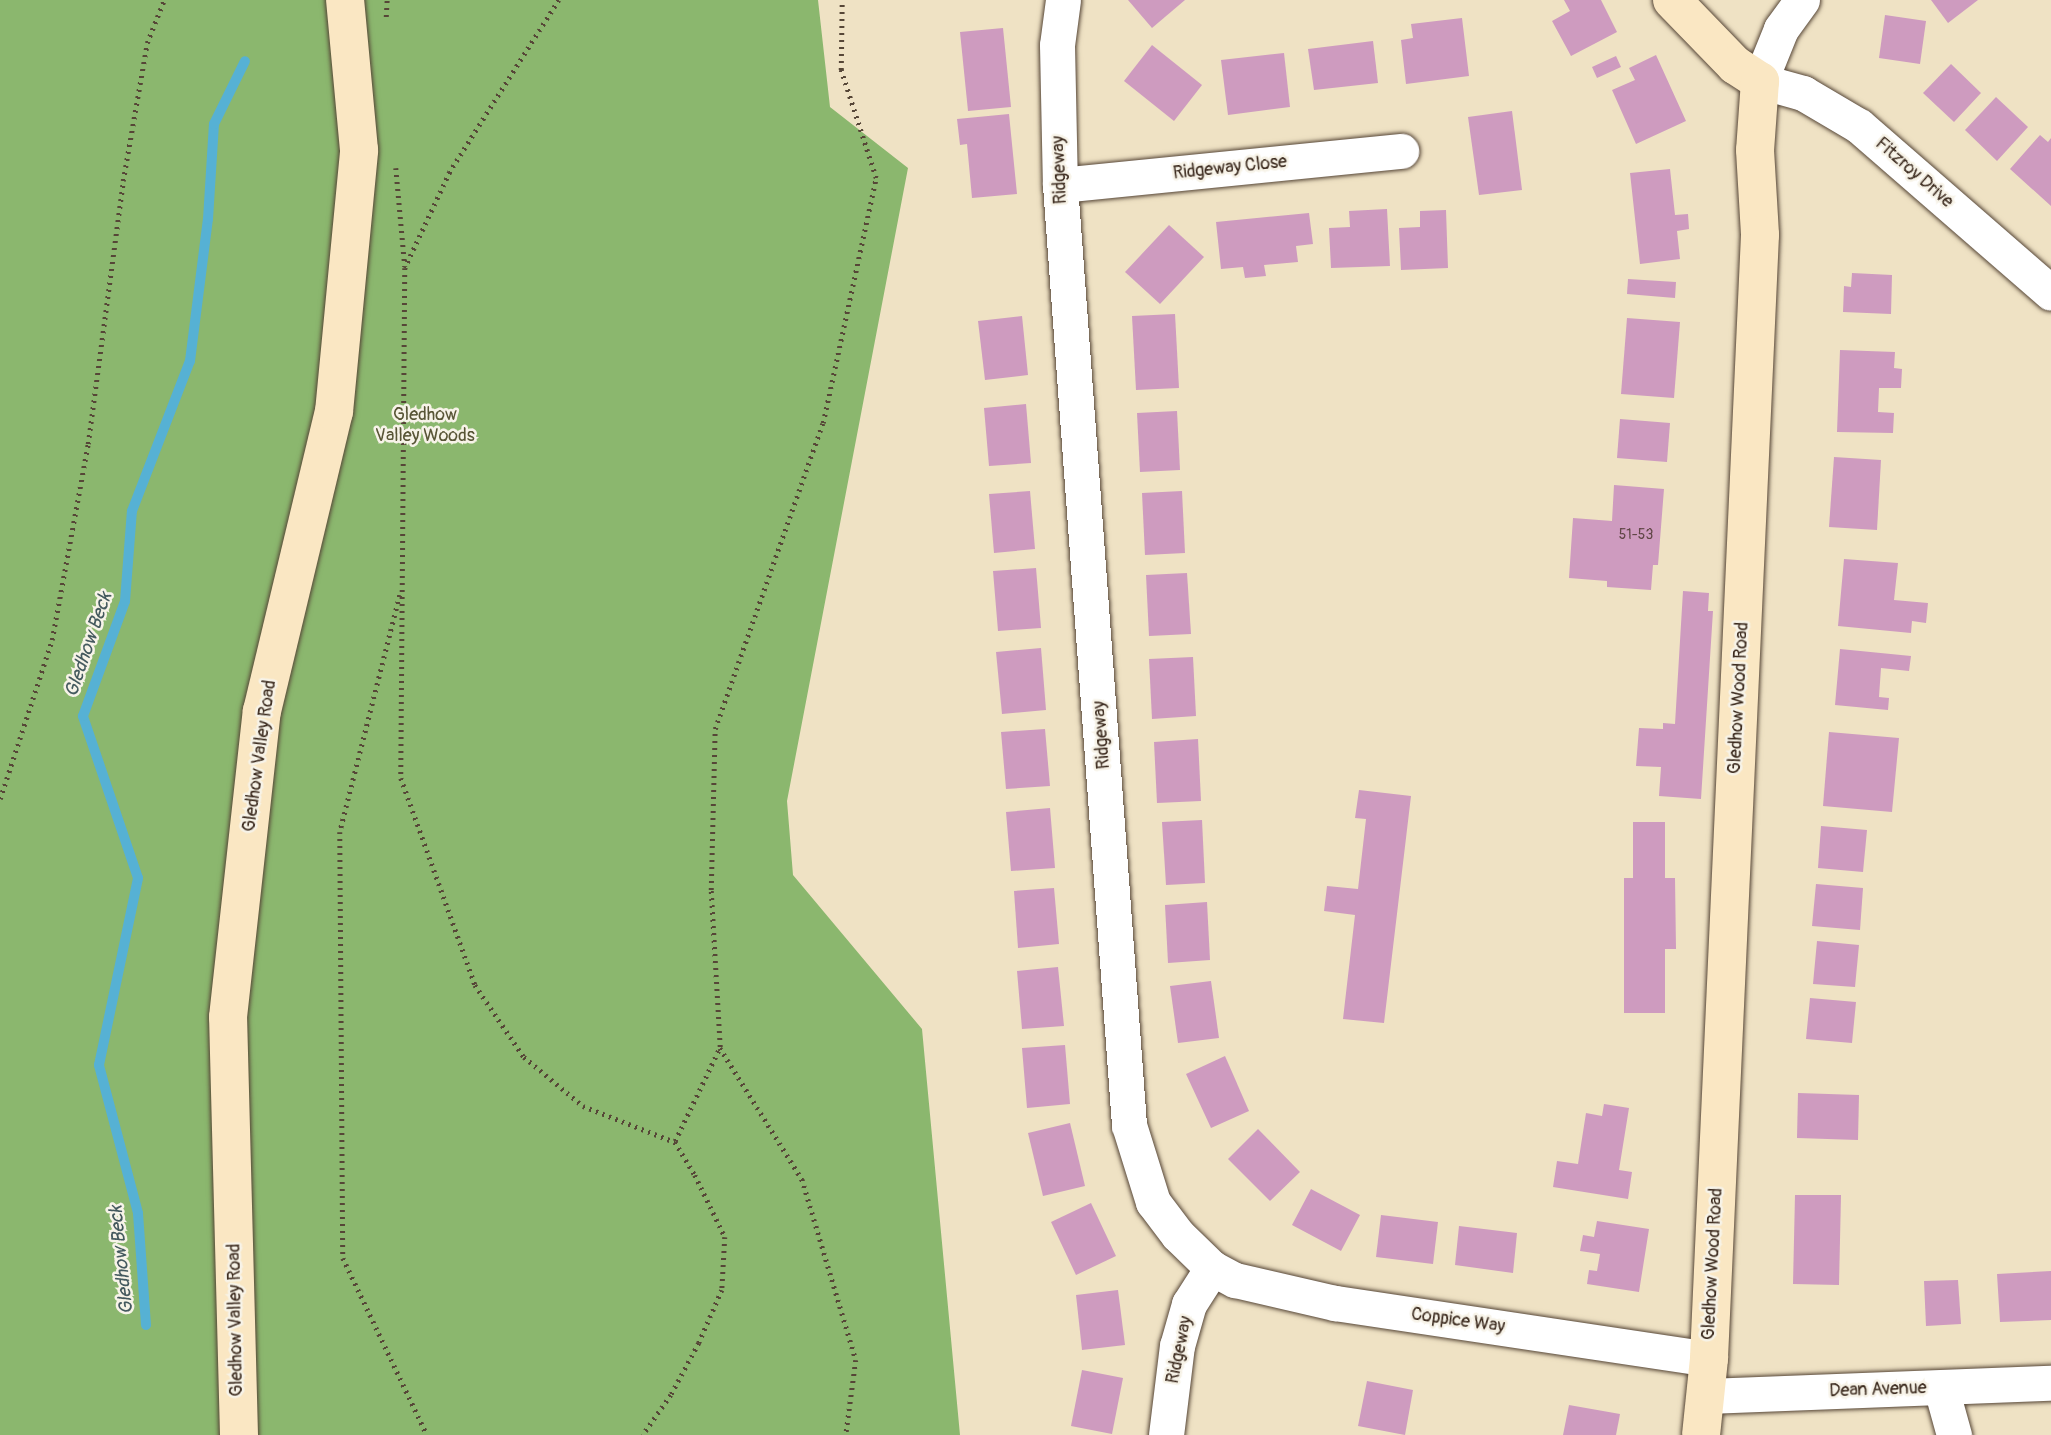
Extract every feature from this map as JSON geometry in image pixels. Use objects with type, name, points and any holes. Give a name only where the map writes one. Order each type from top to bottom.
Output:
[{"type":"street","name":"Gledhow Valley Road","points":[[239,1435],[228,1017],[262,711],[334,412],[359,150],[345,0]]},
{"type":"street","name":"Ridgeway","points":[[1063,0],[1057,44],[1060,185],[1129,1125],[1153,1202],[1178,1235],[1212,1268],[1189,1304],[1177,1346],[1166,1435]]},
{"type":"street","points":[[1672,0],[1727,57],[1760,81],[1782,29],[1802,0]]},
{"type":"street","name":"Fitzroy Drive","points":[[1760,81],[1803,93],[1859,126],[2051,293]]},
{"type":"street","name":"Gledhow Wood Road","points":[[1702,1435],[1707,1377],[1760,235],[1755,150],[1760,81]]},
{"type":"street","name":"Ridgeway Close","points":[[1060,185],[1401,151]]},
{"type":"street","name":"Coppice Way","points":[[1212,1268],[1235,1280],[1335,1303],[1707,1377]]},
{"type":"street","name":"Dean Avenue","points":[[1707,1377],[1941,1388],[2051,1383]]},
{"type":"street","points":[[1941,1388],[1954,1435]]},
{"type":"path","points":[[0,799],[52,640],[88,444],[125,169],[147,43],[164,0]]},
{"type":"path","points":[[559,0],[450,172],[405,268],[401,778],[475,985],[524,1057],[583,1106],[675,1142],[695,1175],[725,1237],[722,1290],[699,1343],[671,1395],[643,1435]]},
{"type":"path","points":[[842,0],[841,70],[876,178],[824,424],[715,729],[711,890],[720,1047],[802,1179],[856,1360],[846,1435]]},
{"type":"path","points":[[402,587],[340,831],[343,1258],[427,1435]]},
{"type":"path","points":[[675,1142],[720,1047]]},
{"type":"green space","name":"Gledhow Valley Woods","points":[[0,0],[818,0],[830,107],[908,168],[787,801],[793,875],[922,1029],[960,1435],[0,1435]]},
{"type":"building","points":[[1128,0],[1185,0],[1152,28]]},
{"type":"building","points":[[1564,0],[1601,0],[1617,32],[1571,56],[1552,21],[1570,11]]},
{"type":"building","points":[[1931,0],[1978,0],[1948,23]]},
{"type":"building","points":[[1885,15],[1926,21],[1920,64],[1879,58]]},
{"type":"building","points":[[1462,18],[1469,76],[1406,84],[1401,40],[1413,38],[1411,24]]},
{"type":"building","points":[[1003,28],[1011,107],[968,111],[960,32]]},
{"type":"building","points":[[1373,41],[1378,83],[1314,90],[1308,49]]},
{"type":"building","points":[[1152,45],[1202,85],[1174,121],[1124,81]]},
{"type":"building","points":[[1284,53],[1290,107],[1228,115],[1221,60]]},
{"type":"building","points":[[1656,55],[1686,121],[1636,144],[1612,90],[1635,80],[1629,68]]},
{"type":"building","points":[[1616,56],[1621,67],[1597,78],[1592,67]]},
{"type":"building","points":[[1951,64],[1981,93],[1954,122],[1923,93]]},
{"type":"building","points":[[1996,97],[2028,127],[1997,161],[1965,130]]},
{"type":"building","points":[[1512,111],[1522,190],[1479,195],[1468,117]]},
{"type":"building","points":[[1009,114],[1017,194],[972,198],[967,144],[960,145],[957,119]]},
{"type":"building","points":[[2040,135],[2048,142],[2051,138],[2051,206],[2010,169]]},
{"type":"building","points":[[1670,169],[1675,215],[1688,214],[1689,229],[1677,231],[1680,259],[1640,264],[1630,173]]},
{"type":"building","points":[[1387,209],[1390,266],[1331,268],[1329,228],[1350,227],[1349,211]]},
{"type":"building","points":[[1446,210],[1448,268],[1401,270],[1399,228],[1420,227],[1420,211]]},
{"type":"building","points":[[1309,213],[1313,244],[1296,246],[1298,262],[1264,265],[1266,276],[1245,278],[1243,267],[1221,269],[1216,222]]},
{"type":"building","points":[[1169,225],[1204,257],[1160,304],[1125,272]]},
{"type":"building","points":[[1852,273],[1892,275],[1891,314],[1843,312],[1844,286],[1851,287]]},
{"type":"building","points":[[1628,279],[1676,282],[1675,298],[1627,294]]},
{"type":"building","points":[[1175,314],[1179,388],[1136,390],[1132,316]]},
{"type":"building","points":[[1022,316],[1028,375],[985,380],[978,321]]},
{"type":"building","points":[[1627,318],[1680,322],[1674,398],[1621,394]]},
{"type":"building","points":[[1840,350],[1895,352],[1894,368],[1902,369],[1901,388],[1879,388],[1878,412],[1894,413],[1893,433],[1837,432]]},
{"type":"building","points":[[1026,404],[1031,463],[989,466],[984,408]]},
{"type":"building","points":[[1177,411],[1180,470],[1140,472],[1137,413]]},
{"type":"building","points":[[1620,419],[1670,423],[1667,462],[1617,458]]},
{"type":"building","points":[[1834,457],[1881,460],[1877,530],[1829,527]]},
{"type":"building","points":[[1614,485],[1664,489],[1658,565],[1653,565],[1651,590],[1607,587],[1607,581],[1569,578],[1573,518],[1612,521]]},
{"type":"building","points":[[1030,491],[1035,549],[994,553],[989,494]]},
{"type":"building","points":[[1182,491],[1185,553],[1145,555],[1142,493]]},
{"type":"building","points":[[1844,559],[1898,563],[1894,600],[1928,603],[1926,623],[1912,621],[1911,633],[1838,626]]},
{"type":"building","points":[[1036,568],[1041,628],[998,631],[993,571]]},
{"type":"building","points":[[1187,573],[1191,634],[1149,636],[1146,575]]},
{"type":"building","points":[[1683,591],[1709,593],[1708,611],[1713,611],[1701,799],[1659,796],[1661,767],[1636,766],[1639,728],[1663,729],[1663,723],[1675,724]]},
{"type":"building","points":[[1041,648],[1046,710],[1002,714],[996,652]]},
{"type":"building","points":[[1840,649],[1911,656],[1909,671],[1881,668],[1879,697],[1889,698],[1888,710],[1835,705]]},
{"type":"building","points":[[1193,657],[1196,716],[1152,719],[1149,659]]},
{"type":"building","points":[[1045,729],[1050,786],[1006,789],[1001,732]]},
{"type":"building","points":[[1829,732],[1899,738],[1892,812],[1823,806]]},
{"type":"building","points":[[1198,739],[1201,801],[1157,803],[1154,742]]},
{"type":"building","points":[[1359,790],[1411,796],[1384,1023],[1343,1019],[1355,915],[1324,911],[1327,886],[1358,889],[1366,819],[1355,818]]},
{"type":"building","points":[[1050,808],[1055,868],[1011,871],[1006,812]]},
{"type":"building","points":[[1202,820],[1205,883],[1166,885],[1162,822]]},
{"type":"building","points":[[1633,822],[1665,822],[1665,878],[1675,878],[1676,949],[1665,949],[1665,1013],[1624,1013],[1624,878],[1633,878]]},
{"type":"building","points":[[1821,826],[1867,830],[1863,872],[1818,868]]},
{"type":"building","points":[[1816,884],[1863,888],[1860,930],[1812,926]]},
{"type":"building","points":[[1054,888],[1059,944],[1018,948],[1014,891]]},
{"type":"building","points":[[1207,902],[1210,960],[1168,963],[1165,905]]},
{"type":"building","points":[[1817,941],[1859,945],[1855,987],[1813,984]]},
{"type":"building","points":[[1058,967],[1064,1026],[1022,1029],[1017,971]]},
{"type":"building","points":[[1211,981],[1219,1038],[1178,1043],[1170,986]]},
{"type":"building","points":[[1810,998],[1856,1002],[1852,1043],[1806,1039]]},
{"type":"building","points":[[1065,1045],[1070,1104],[1027,1108],[1022,1048]]},
{"type":"building","points":[[1225,1056],[1249,1111],[1211,1128],[1186,1074]]},
{"type":"building","points":[[1798,1093],[1859,1095],[1858,1140],[1797,1138]]},
{"type":"building","points":[[1604,1104],[1629,1108],[1619,1170],[1632,1172],[1628,1199],[1553,1187],[1557,1161],[1578,1164],[1586,1113],[1602,1116]]},
{"type":"building","points":[[1070,1123],[1085,1186],[1043,1196],[1028,1133]]},
{"type":"building","points":[[1258,1129],[1300,1172],[1270,1201],[1228,1159]]},
{"type":"building","points":[[1311,1189],[1360,1215],[1341,1251],[1292,1225]]},
{"type":"building","points":[[1795,1195],[1841,1195],[1839,1285],[1793,1284]]},
{"type":"building","points":[[1091,1203],[1116,1256],[1076,1275],[1051,1222]]},
{"type":"building","points":[[1381,1215],[1438,1222],[1433,1264],[1376,1257]]},
{"type":"building","points":[[1597,1221],[1649,1229],[1639,1292],[1587,1284],[1589,1270],[1597,1271],[1600,1254],[1580,1251],[1583,1235],[1594,1237]]},
{"type":"building","points":[[1459,1226],[1517,1233],[1513,1273],[1455,1265]]},
{"type":"building","points":[[2051,1271],[2051,1320],[2000,1322],[1997,1274]]},
{"type":"building","points":[[1958,1280],[1961,1324],[1926,1326],[1924,1281]]},
{"type":"building","points":[[1118,1290],[1125,1345],[1082,1350],[1076,1295]]},
{"type":"building","points":[[1082,1370],[1123,1378],[1112,1434],[1071,1426]]},
{"type":"building","points":[[1367,1381],[1413,1390],[1405,1435],[1358,1426]]},
{"type":"building","points":[[1569,1405],[1620,1414],[1616,1435],[1563,1435]]},
{"type":"waterway","name":"Gledhow Beck","points":[[146,1325],[138,1213],[99,1065],[138,878],[83,716],[125,601],[132,511],[190,361],[208,219],[214,124],[245,61]]}]
